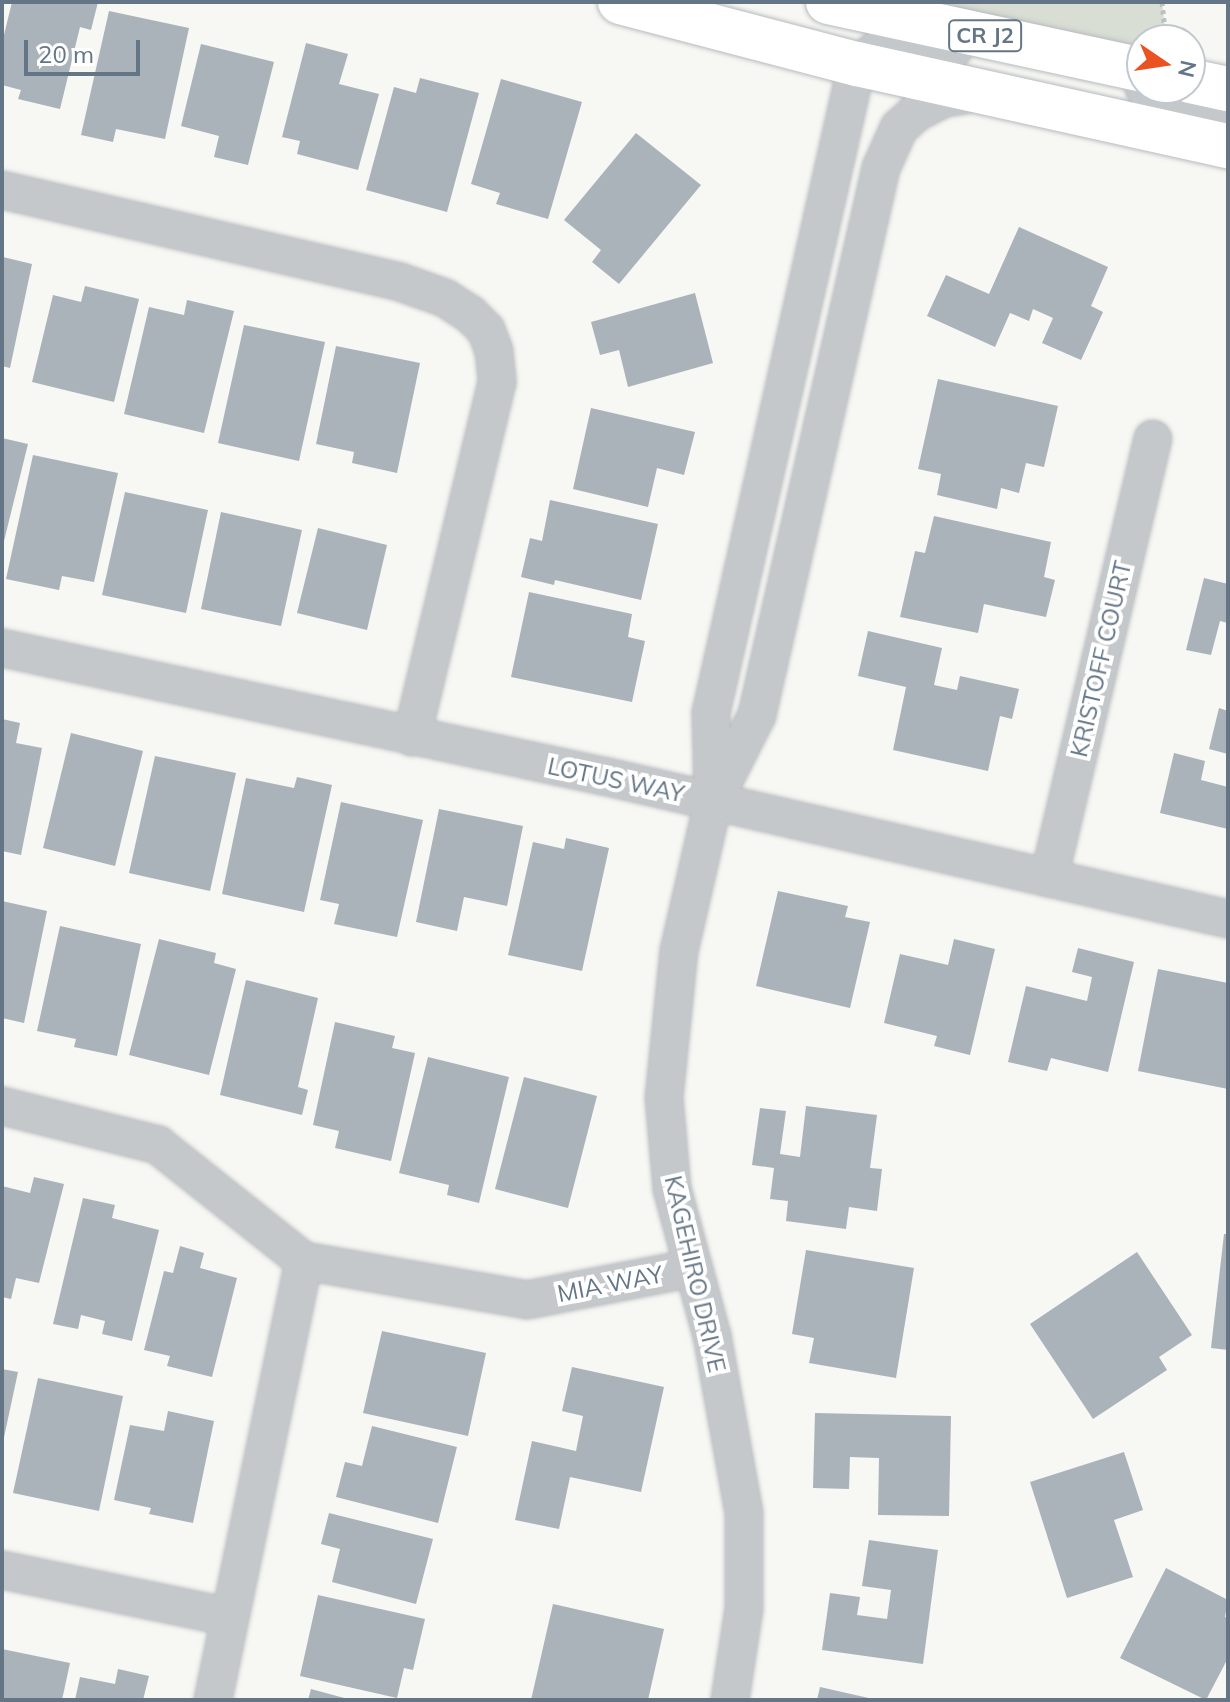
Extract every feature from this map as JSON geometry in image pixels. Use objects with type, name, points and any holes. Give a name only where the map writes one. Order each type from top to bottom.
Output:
[{"type":"main road","points":[[620,2],[857,64],[1228,146]]},
{"type":"main road","name":"CR J2","points":[[828,2],[1126,67]]},
{"type":"main road","points":[[1206,84],[1228,89]]},
{"type":"street","points":[[713,802],[711,713],[857,64],[881,47],[899,41],[920,42],[1004,56],[1126,84]]},
{"type":"street","points":[[713,802],[757,715],[881,168],[899,128],[917,112],[945,98],[988,92]]},
{"type":"street","points":[[1206,102],[1228,107]]},
{"type":"street","points":[[2,190],[400,282],[445,298],[470,314],[486,330],[494,351],[497,382],[412,737]]},
{"type":"street","name":"KRISTOFF COURT","points":[[1049,878],[1153,439]]},
{"type":"street","name":"LOTUS WAY","points":[[2,648],[713,802],[1228,919]]},
{"type":"street","name":"KAGEHIRO DRIVE","points":[[713,802],[679,951],[664,1098],[672,1189],[712,1336],[744,1513],[744,1609],[730,1700]]},
{"type":"street","points":[[2,1106],[158,1145],[304,1261],[213,1700]]},
{"type":"street","name":"MIA WAY","points":[[304,1261],[527,1300],[693,1268]]},
{"type":"street","points":[[2,1570],[228,1617]]},
{"type":"path","points":[[1162,2],[1164,24]]},
{"type":"shaded area","points":[[888,2],[1162,2],[1164,24],[1126,24],[1126,52]]},
{"type":"building","points":[[12,2],[98,2],[91,30],[80,27],[60,109],[18,99],[21,90],[2,85],[2,43]]},
{"type":"building","points":[[109,11],[189,28],[165,139],[116,129],[113,142],[81,135]]},
{"type":"building","points":[[306,43],[348,54],[339,84],[379,94],[358,170],[297,154],[300,141],[282,137]]},
{"type":"building","points":[[201,44],[274,62],[248,165],[214,157],[219,136],[181,126]]},
{"type":"building","points":[[420,78],[479,93],[447,212],[366,190],[394,87],[416,93]]},
{"type":"building","points":[[501,79],[582,102],[548,219],[496,204],[500,193],[471,184]]},
{"type":"building","points":[[636,133],[701,185],[619,284],[592,262],[601,250],[564,220]]},
{"type":"building","points":[[1019,227],[1108,267],[1091,306],[1103,312],[1081,360],[1042,343],[1053,318],[1033,309],[1029,321],[1010,313],[995,347],[927,316],[946,275],[989,294]]},
{"type":"building","points":[[3,257],[32,264],[10,368],[2,366]]},
{"type":"building","points":[[85,286],[139,299],[114,402],[32,382],[53,295],[81,302]]},
{"type":"building","points":[[695,293],[713,363],[628,387],[619,350],[600,355],[591,322]]},
{"type":"building","points":[[187,300],[234,311],[204,433],[124,414],[149,307],[184,315]]},
{"type":"building","points":[[244,325],[325,342],[299,461],[218,443]]},
{"type":"building","points":[[336,346],[420,363],[397,473],[352,463],[354,452],[316,444]]},
{"type":"building","points":[[938,379],[1058,406],[1044,467],[1026,463],[1019,493],[1001,488],[997,509],[937,495],[941,474],[918,469]]},
{"type":"building","points":[[591,408],[695,432],[684,475],[657,468],[648,507],[573,489]]},
{"type":"building","points":[[2,438],[28,444],[3,545],[2,545]]},
{"type":"building","points":[[33,455],[118,473],[94,582],[62,576],[59,590],[6,579]]},
{"type":"building","points":[[125,492],[208,510],[186,613],[102,595]]},
{"type":"building","points":[[550,500],[658,524],[641,600],[555,580],[554,585],[521,577],[530,538],[542,541]]},
{"type":"building","points":[[221,512],[302,530],[281,626],[201,609]]},
{"type":"building","points":[[934,516],[1051,542],[1044,577],[1055,580],[1046,617],[984,604],[978,633],[900,617],[915,551],[925,553]]},
{"type":"building","points":[[318,528],[387,545],[367,630],[297,613]]},
{"type":"building","points":[[1204,578],[1228,584],[1228,623],[1220,621],[1211,655],[1186,650]]},
{"type":"building","points":[[529,592],[632,614],[628,637],[645,641],[632,702],[511,677]]},
{"type":"building","points":[[868,631],[942,648],[934,685],[957,690],[960,676],[1019,689],[1012,719],[1000,716],[988,771],[893,750],[906,687],[858,676]]},
{"type":"building","points":[[1219,708],[1228,711],[1228,754],[1209,749]]},
{"type":"building","points":[[2,719],[20,723],[16,743],[42,748],[21,855],[2,851]]},
{"type":"building","points":[[71,733],[143,751],[115,866],[43,848]]},
{"type":"building","points":[[1174,753],[1205,761],[1201,780],[1228,787],[1228,829],[1160,813]]},
{"type":"building","points":[[155,756],[236,773],[210,891],[129,873]]},
{"type":"building","points":[[297,777],[332,785],[304,912],[222,894],[246,778],[294,788]]},
{"type":"building","points":[[341,802],[423,820],[397,937],[334,924],[339,904],[320,900]]},
{"type":"building","points":[[439,809],[523,826],[507,906],[464,897],[457,931],[416,922]]},
{"type":"building","points":[[566,838],[609,848],[582,971],[508,955],[533,842],[564,849]]},
{"type":"building","points":[[778,891],[848,906],[845,917],[870,922],[850,1008],[756,986]]},
{"type":"building","points":[[2,901],[47,911],[24,1023],[2,1018]]},
{"type":"building","points":[[60,926],[141,944],[117,1056],[74,1047],[76,1039],[37,1031]]},
{"type":"building","points":[[159,939],[216,953],[214,963],[236,969],[209,1075],[129,1055]]},
{"type":"building","points":[[954,939],[995,949],[970,1055],[934,1046],[937,1036],[884,1023],[900,954],[948,965]]},
{"type":"building","points":[[1078,948],[1134,962],[1108,1072],[1051,1058],[1047,1071],[1008,1062],[1026,986],[1087,1001],[1092,977],[1072,972]]},
{"type":"building","points":[[1158,969],[1228,983],[1228,1089],[1138,1071]]},
{"type":"building","points":[[246,980],[318,998],[298,1087],[308,1090],[302,1115],[220,1095]]},
{"type":"building","points":[[335,1022],[395,1036],[392,1048],[415,1053],[391,1161],[335,1148],[339,1131],[313,1125]]},
{"type":"building","points":[[428,1057],[509,1077],[479,1203],[447,1195],[449,1185],[399,1173]]},
{"type":"building","points":[[524,1077],[597,1096],[568,1208],[495,1189]]},
{"type":"building","points":[[806,1106],[877,1115],[870,1168],[882,1169],[877,1211],[849,1207],[846,1229],[786,1221],[788,1201],[770,1199],[774,1168],[752,1165],[760,1108],[786,1111],[780,1154],[800,1157]]},
{"type":"building","points":[[34,1177],[64,1184],[39,1283],[16,1278],[11,1299],[2,1297],[2,1186],[30,1193]]},
{"type":"building","points":[[83,1198],[115,1205],[112,1218],[159,1230],[132,1341],[102,1334],[105,1321],[81,1315],[78,1329],[53,1324]]},
{"type":"building","points":[[1224,1234],[1228,1234],[1228,1350],[1211,1348]]},
{"type":"building","points":[[180,1246],[204,1253],[200,1268],[237,1278],[212,1377],[167,1366],[170,1356],[144,1350],[164,1271],[173,1273]]},
{"type":"building","points":[[806,1250],[914,1268],[896,1378],[809,1363],[814,1338],[792,1334]]},
{"type":"building","points":[[1137,1252],[1192,1335],[1159,1357],[1167,1370],[1093,1419],[1030,1324]]},
{"type":"building","points":[[382,1331],[486,1353],[468,1436],[363,1413]]},
{"type":"building","points":[[572,1367],[664,1387],[641,1492],[570,1477],[559,1529],[515,1520],[532,1441],[576,1451],[583,1416],[562,1411]]},
{"type":"building","points":[[2,1369],[18,1372],[3,1442],[2,1442]]},
{"type":"building","points":[[38,1378],[123,1396],[99,1511],[13,1493]]},
{"type":"building","points":[[168,1411],[214,1421],[193,1523],[149,1514],[151,1508],[114,1500],[130,1425],[164,1431]]},
{"type":"building","points":[[815,1413],[951,1416],[949,1516],[878,1515],[879,1458],[850,1457],[849,1489],[813,1488]]},
{"type":"building","points":[[372,1426],[457,1447],[438,1523],[336,1497],[345,1462],[362,1466]]},
{"type":"building","points":[[1124,1452],[1143,1510],[1114,1520],[1133,1577],[1067,1598],[1030,1482]]},
{"type":"building","points":[[329,1513],[433,1539],[416,1604],[332,1582],[340,1549],[321,1544]]},
{"type":"building","points":[[869,1540],[938,1550],[923,1664],[822,1650],[830,1593],[860,1597],[857,1615],[887,1619],[891,1590],[862,1586]]},
{"type":"building","points":[[1166,1568],[1228,1600],[1225,1617],[1228,1618],[1228,1658],[1206,1700],[1120,1658]]},
{"type":"building","points":[[318,1595],[425,1619],[413,1670],[404,1668],[397,1698],[300,1676]]},
{"type":"building","points":[[553,1604],[664,1629],[648,1700],[531,1700]]},
{"type":"building","points":[[2,1649],[70,1663],[62,1700],[2,1700]]},
{"type":"building","points":[[118,1669],[149,1676],[143,1700],[75,1700],[80,1677],[115,1684]]},
{"type":"building","points":[[820,1687],[873,1699],[873,1700],[817,1700]]},
{"type":"building","points":[[311,1689],[348,1699],[348,1700],[308,1700]]}]
